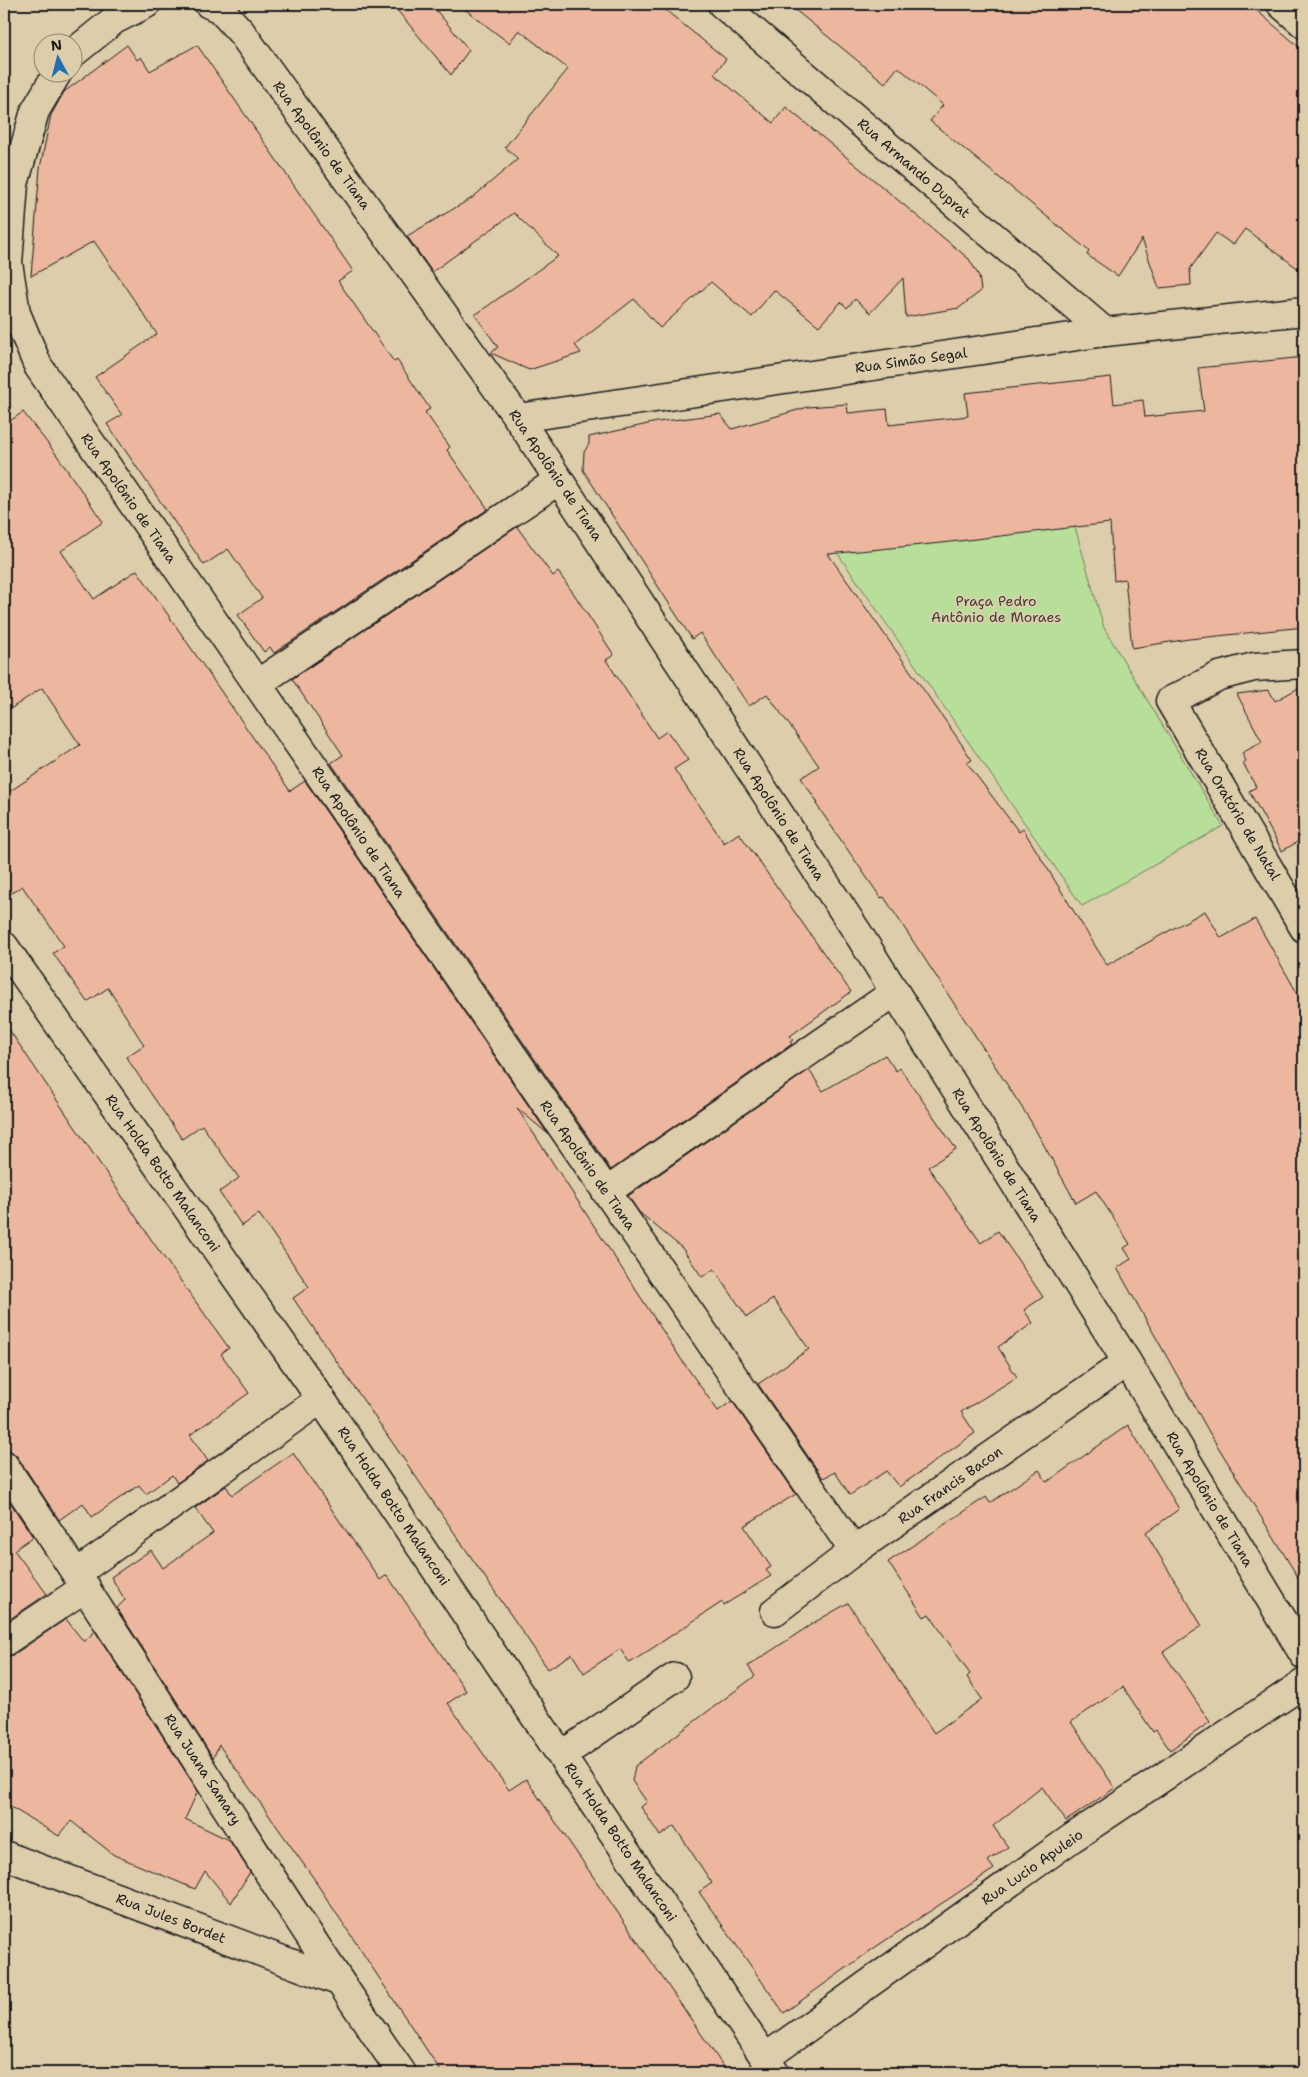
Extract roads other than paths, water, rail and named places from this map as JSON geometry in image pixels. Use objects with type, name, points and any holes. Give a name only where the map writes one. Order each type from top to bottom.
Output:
[{"type":"street","points":[[82,46],[114,20],[146,4]]},
{"type":"street","name":"Rua Apolônio de Tiana","points":[[209,4],[220,9],[240,32],[518,418],[894,992],[1127,1362],[1304,1655]]},
{"type":"street","name":"Rua Armando Duprat","points":[[722,4],[1105,332]]},
{"type":"street","points":[[1281,4],[1304,24]]},
{"type":"street","name":"Rua Apolônio de Tiana","points":[[52,82],[35,111],[14,184],[8,263],[16,313],[38,366],[854,1551]]},
{"type":"street","name":"Rua Simão Segal","points":[[518,418],[1105,332],[1304,311]]},
{"type":"street","points":[[257,684],[559,480]]},
{"type":"street","name":"Rua Oratório de Natal","points":[[1304,664],[1254,667],[1219,676],[1170,701],[1304,928]]},
{"type":"street","name":"Rua Holda Botto Malanconi","points":[[4,946],[322,1399],[770,2066]]},
{"type":"street","points":[[606,1192],[894,992]]},
{"type":"street","name":"Rua Francis Bacon","points":[[775,1612],[854,1551],[1127,1362]]},
{"type":"street","points":[[4,1642],[81,1580],[322,1399]]},
{"type":"street","name":"Rua Juana Samary","points":[[4,1465],[81,1580],[338,1981],[402,2073]]},
{"type":"street","points":[[562,1755],[675,1677]]},
{"type":"street","name":"Rua Lucio Apuleio","points":[[770,2066],[1072,1838],[1304,1684]]},
{"type":"street","name":"Rua Jules Bordet","points":[[4,1855],[338,1981]]},
{"type":"park label","name":"Praça Pedro Antônio de Moraes","points":[[996,610]]}]
